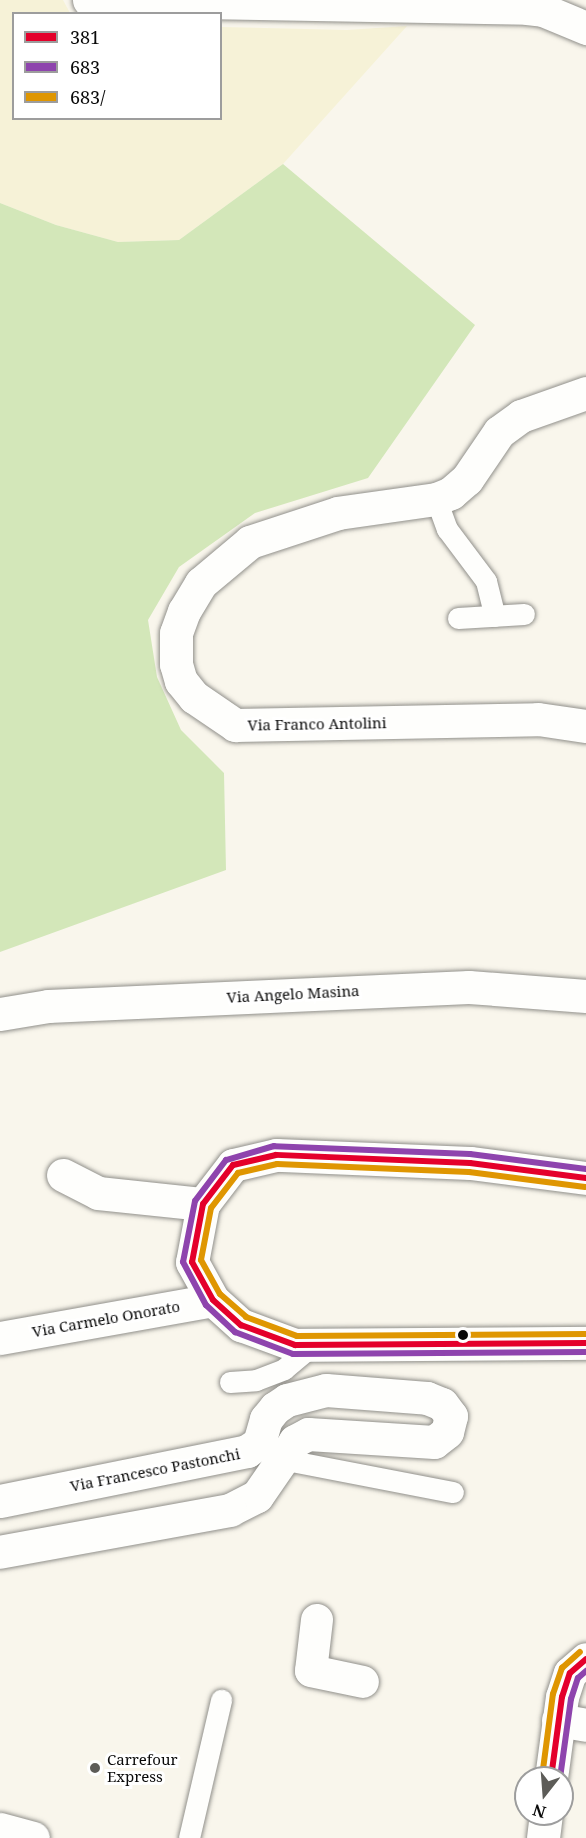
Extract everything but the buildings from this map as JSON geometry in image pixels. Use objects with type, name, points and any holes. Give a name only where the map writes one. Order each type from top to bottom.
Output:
[{"type":"street","points":[[89,0],[527,8],[543,10],[586,28]]},
{"type":"street","name":"Via Franco Antolini","points":[[586,393],[521,416],[499,432],[467,479],[451,493],[436,499],[338,513],[250,542],[201,583],[184,611],[176,633],[176,664],[181,681],[194,697],[235,725],[538,719],[586,726]]},
{"type":"street","name":"Via Angelo Masina","points":[[0,1014],[48,1006],[470,987],[586,996]]},
{"type":"street","points":[[586,1178],[470,1163],[276,1155],[233,1165],[203,1204],[192,1262],[213,1300],[241,1325],[295,1345],[586,1343]]},
{"type":"street","points":[[63,1174],[98,1193],[203,1204]]},
{"type":"street","name":"Via Carmelo Onorato","points":[[0,1338],[213,1300]]},
{"type":"street","name":"Via Francesco Pastonchi","points":[[0,1501],[247,1451],[259,1443],[266,1419],[275,1408],[288,1400],[326,1390],[435,1400],[451,1416],[447,1432],[434,1442],[318,1432],[296,1441],[281,1459],[257,1496],[230,1510],[0,1552]]},
{"type":"street","points":[[317,1620],[311,1671],[363,1682]]},
{"type":"street","points":[[556,1766],[572,1722],[570,1673],[586,1659]]},
{"type":"street","points":[[0,1829],[33,1838]]},
{"type":"lane","points":[[436,499],[447,529],[482,574],[495,616]]},
{"type":"lane","points":[[458,618],[524,614]]},
{"type":"lane","points":[[230,1382],[256,1380],[284,1369],[315,1344]]},
{"type":"lane","points":[[281,1459],[453,1492]]},
{"type":"lane","points":[[189,1838],[221,1700]]},
{"type":"shaded area","points":[[0,0],[63,0],[69,12],[12,12],[12,120],[222,120],[222,27],[347,30],[407,26],[283,164],[179,240],[118,242],[56,225],[0,203]]},
{"type":"green space","points":[[283,164],[475,325],[368,478],[255,513],[179,567],[148,620],[157,677],[181,730],[224,773],[226,870],[0,952],[0,203],[56,225],[118,242],[179,240]]},
{"type":"transit line","name":"683","points":[[586,1169],[470,1154],[274,1146],[226,1160],[195,1201],[183,1262],[206,1305],[235,1332],[293,1354],[586,1352]]},
{"type":"transit line","name":"381","points":[[586,1178],[470,1163],[276,1155],[233,1165],[203,1204],[192,1262],[213,1300],[241,1325],[295,1345],[586,1343]]},
{"type":"transit line","name":"683/","points":[[585,1187],[469,1172],[277,1164],[238,1173],[211,1208],[201,1260],[220,1294],[246,1317],[297,1336],[586,1334]]},
{"type":"transit line","name":"683/","points":[[543,1766],[553,1694],[562,1668],[580,1652]]},
{"type":"transit line","name":"381","points":[[553,1766],[562,1697],[570,1673],[586,1659]]},
{"type":"transit line","name":"683","points":[[562,1766],[571,1699],[578,1678],[586,1671]]},
{"type":"place","name":"Carrefour Express","points":[[95,1768]]}]
